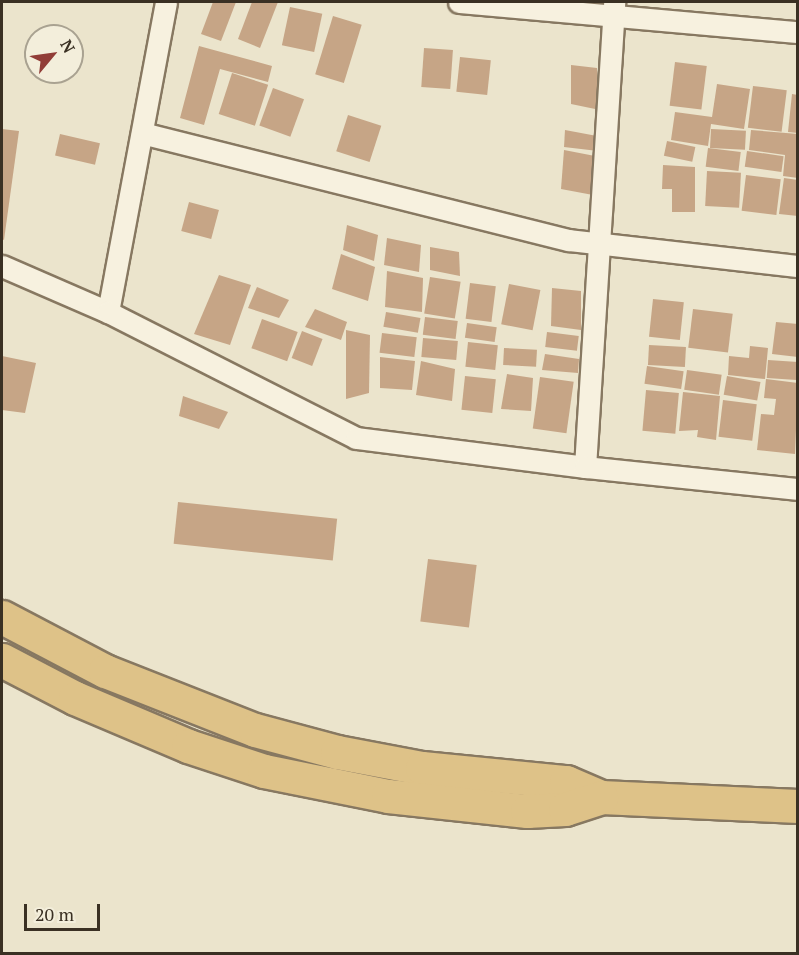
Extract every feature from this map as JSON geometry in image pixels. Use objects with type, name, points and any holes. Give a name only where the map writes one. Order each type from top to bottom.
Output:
[{"type":"highway","points":[[2,617],[105,671],[255,730],[337,752],[422,768],[566,782],[601,797],[798,806]]},
{"type":"highway","points":[[2,660],[75,698],[188,746],[264,771],[388,796],[527,811],[565,809],[601,797]]},
{"type":"street","points":[[108,312],[166,2]]},
{"type":"street","points":[[459,2],[613,8],[798,32]]},
{"type":"street","points":[[585,467],[613,8]]},
{"type":"street","points":[[142,133],[569,240],[798,266]]},
{"type":"street","points":[[2,266],[108,312],[356,438],[585,467],[798,489]]},
{"type":"building","points":[[213,2],[236,2],[221,41],[201,34]]},
{"type":"building","points":[[252,2],[278,2],[260,48],[238,39]]},
{"type":"building","points":[[290,7],[322,14],[314,52],[282,45]]},
{"type":"building","points":[[333,16],[362,25],[344,83],[315,74]]},
{"type":"building","points":[[199,46],[272,66],[268,82],[220,69],[204,125],[180,118]]},
{"type":"building","points":[[424,48],[453,50],[450,89],[421,87]]},
{"type":"building","points":[[460,57],[491,60],[487,95],[456,92]]},
{"type":"building","points":[[675,62],[707,66],[701,110],[670,106]]},
{"type":"building","points":[[571,65],[597,68],[600,110],[571,104]]},
{"type":"building","points":[[232,73],[268,85],[255,126],[219,114]]},
{"type":"building","points":[[717,84],[750,89],[744,129],[711,124],[708,146],[671,140],[675,112],[712,117]]},
{"type":"building","points":[[753,86],[787,90],[782,132],[748,128]]},
{"type":"building","points":[[273,88],[304,99],[290,137],[259,126]]},
{"type":"building","points":[[792,94],[798,95],[798,133],[788,132]]},
{"type":"building","points":[[348,115],[381,126],[370,162],[336,151]]},
{"type":"building","points":[[2,129],[19,131],[4,240],[2,239]]},
{"type":"building","points":[[711,129],[746,131],[745,150],[710,148]]},
{"type":"building","points":[[565,130],[597,136],[598,151],[564,147]]},
{"type":"building","points":[[751,130],[798,134],[798,178],[783,176],[785,155],[749,150]]},
{"type":"building","points":[[60,134],[100,143],[95,165],[55,155]]},
{"type":"building","points":[[667,141],[695,147],[692,162],[664,156]]},
{"type":"building","points":[[708,148],[741,152],[738,171],[706,167]]},
{"type":"building","points":[[564,150],[595,156],[593,195],[561,189]]},
{"type":"building","points":[[747,151],[784,156],[781,172],[745,167]]},
{"type":"building","points":[[663,165],[695,167],[695,212],[672,212],[672,189],[662,189]]},
{"type":"building","points":[[707,171],[741,173],[739,208],[705,206]]},
{"type":"building","points":[[746,175],[781,179],[776,215],[742,211]]},
{"type":"building","points":[[784,178],[798,180],[798,216],[779,214]]},
{"type":"building","points":[[189,202],[219,210],[211,239],[181,231]]},
{"type":"building","points":[[347,225],[378,235],[374,261],[343,250]]},
{"type":"building","points":[[387,238],[421,245],[419,272],[384,265]]},
{"type":"building","points":[[430,247],[459,252],[460,276],[430,270]]},
{"type":"building","points":[[341,254],[375,267],[368,301],[332,289]]},
{"type":"building","points":[[387,271],[423,278],[422,312],[385,307]]},
{"type":"building","points":[[219,275],[251,285],[230,345],[194,334]]},
{"type":"building","points":[[430,277],[461,282],[455,318],[424,314]]},
{"type":"building","points":[[470,283],[496,286],[491,322],[466,319]]},
{"type":"building","points":[[509,284],[540,290],[533,330],[501,324]]},
{"type":"building","points":[[257,287],[289,300],[279,318],[248,308]]},
{"type":"building","points":[[552,288],[581,291],[581,330],[551,326]]},
{"type":"building","points":[[653,299],[684,302],[680,340],[649,337]]},
{"type":"building","points":[[315,309],[347,322],[341,340],[305,327]]},
{"type":"building","points":[[693,309],[733,314],[728,353],[688,348]]},
{"type":"building","points":[[386,312],[420,318],[418,333],[383,327]]},
{"type":"building","points":[[425,317],[458,321],[456,339],[423,335]]},
{"type":"building","points":[[262,319],[298,332],[287,361],[251,348]]},
{"type":"building","points":[[776,322],[798,324],[798,357],[772,354]]},
{"type":"building","points":[[467,323],[497,327],[495,342],[465,338]]},
{"type":"building","points":[[346,330],[370,335],[369,393],[346,399]]},
{"type":"building","points":[[302,331],[323,339],[312,366],[292,358]]},
{"type":"building","points":[[547,332],[579,336],[577,351],[545,347]]},
{"type":"building","points":[[382,333],[417,337],[414,357],[380,353]]},
{"type":"building","points":[[423,338],[458,341],[456,360],[421,357]]},
{"type":"building","points":[[468,342],[498,345],[495,370],[465,367]]},
{"type":"building","points":[[649,345],[686,347],[685,367],[648,365]]},
{"type":"building","points":[[750,346],[768,348],[765,379],[728,375],[729,356],[749,358]]},
{"type":"building","points":[[504,348],[537,350],[536,367],[503,365]]},
{"type":"building","points":[[545,354],[579,359],[578,373],[542,370]]},
{"type":"building","points":[[2,356],[36,363],[25,413],[2,410]]},
{"type":"building","points":[[380,357],[415,361],[412,390],[380,388]]},
{"type":"building","points":[[768,360],[798,362],[797,380],[767,378]]},
{"type":"building","points":[[421,361],[455,369],[452,401],[416,395]]},
{"type":"building","points":[[647,366],[684,371],[681,389],[644,384]]},
{"type":"building","points":[[687,370],[722,375],[719,395],[684,390]]},
{"type":"building","points":[[507,374],[533,378],[531,411],[501,409]]},
{"type":"building","points":[[465,376],[496,379],[492,413],[461,410]]},
{"type":"building","points":[[727,376],[760,382],[757,401],[724,395]]},
{"type":"building","points":[[540,377],[574,382],[566,433],[533,428]]},
{"type":"building","points":[[766,379],[798,383],[795,454],[757,450],[761,414],[774,415],[776,399],[764,398]]},
{"type":"building","points":[[646,390],[679,393],[675,434],[642,431]]},
{"type":"building","points":[[683,392],[720,396],[716,440],[697,437],[698,430],[679,431]]},
{"type":"building","points":[[183,396],[228,412],[219,429],[179,416]]},
{"type":"building","points":[[723,400],[757,404],[752,441],[718,437]]},
{"type":"building","points":[[178,502],[337,519],[333,560],[174,544]]},
{"type":"building","points":[[428,559],[477,565],[469,628],[420,622]]}]
